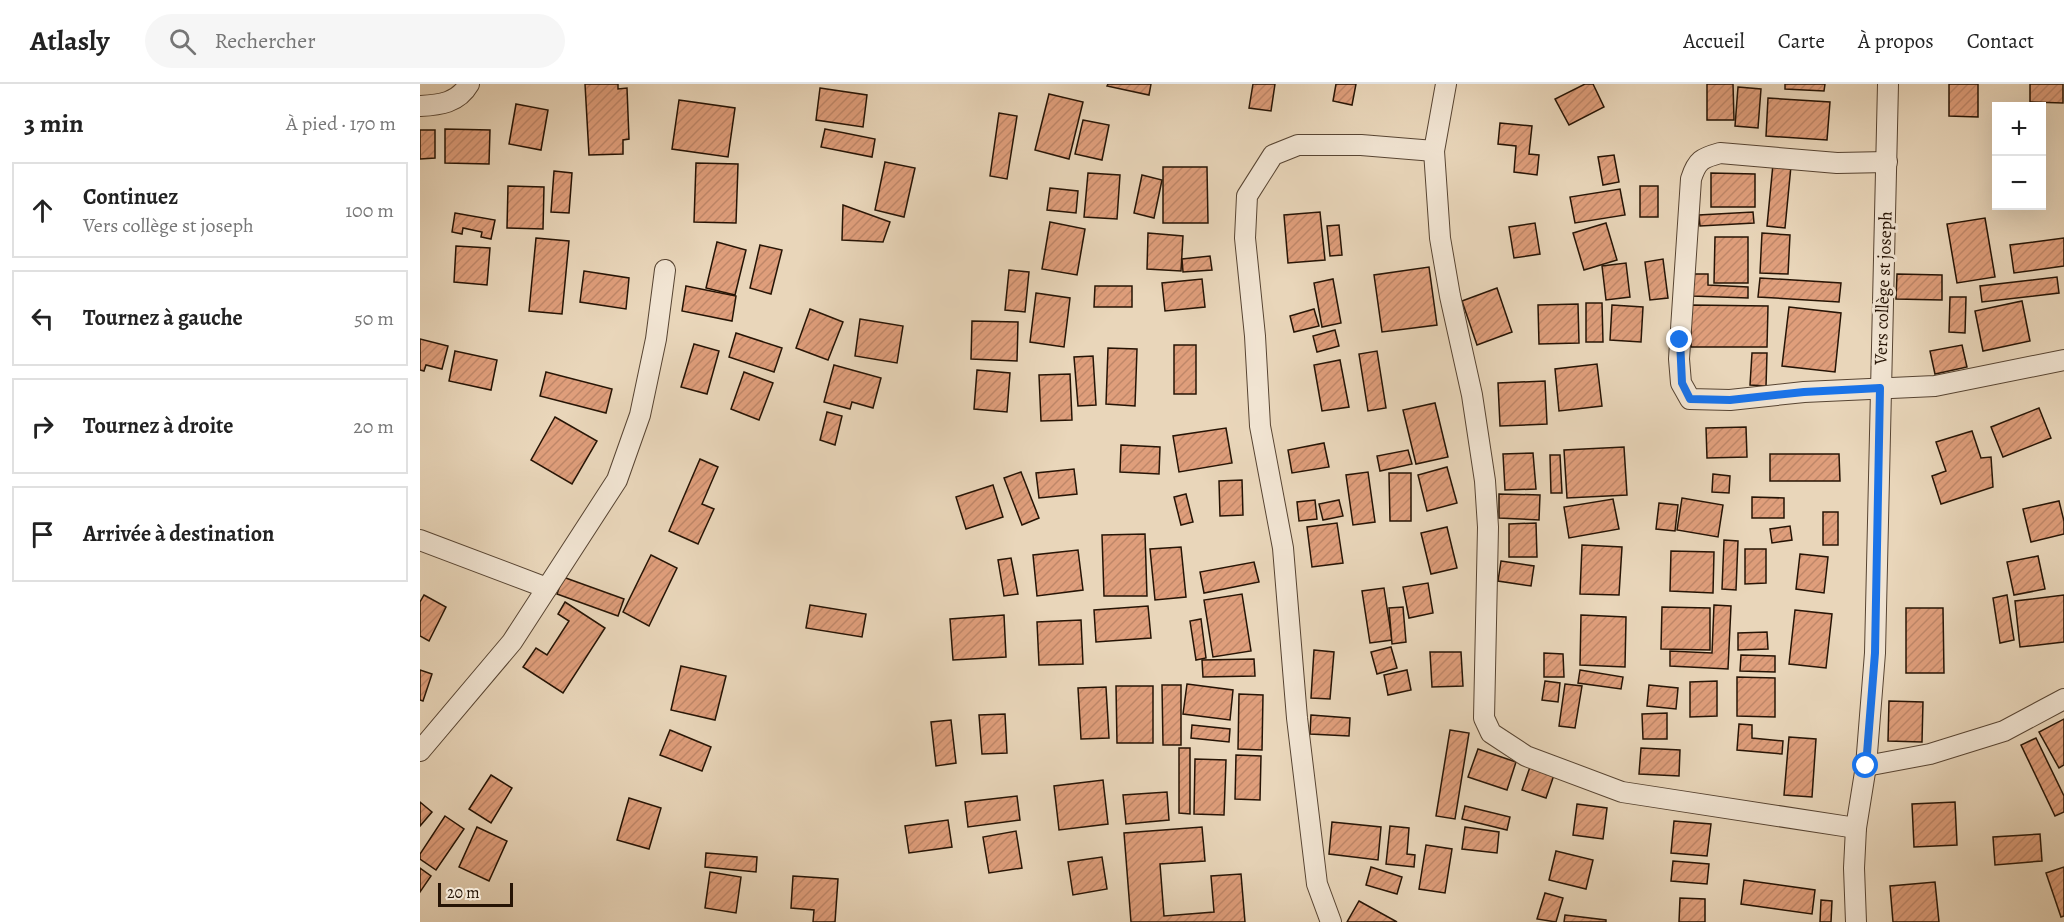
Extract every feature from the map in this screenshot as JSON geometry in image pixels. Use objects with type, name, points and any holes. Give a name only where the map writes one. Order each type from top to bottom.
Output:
[{"type":"street","points":[[420,106],[443,105],[464,94],[469,84]]},
{"type":"street","points":[[1446,84],[1434,151],[1440,238],[1470,385],[1485,481],[1488,527],[1484,718],[1491,733],[1526,756],[1622,792],[1856,828]]},
{"type":"street","name":"Vers collège st joseph","points":[[1856,922],[1854,868],[1856,828],[1866,766],[1875,653],[1888,84]]},
{"type":"street","points":[[1330,922],[1317,884],[1298,718],[1283,548],[1260,426],[1255,336],[1245,238],[1247,196],[1273,155],[1298,145],[1361,145],[1434,151]]},
{"type":"street","points":[[1887,162],[1838,163],[1720,153],[1705,157],[1696,165],[1691,179],[1679,359],[1682,383],[1690,399],[1730,400],[1804,392],[1935,386],[2064,360]]},
{"type":"street","points":[[420,751],[512,642],[617,480],[640,415],[657,339],[666,270]]},
{"type":"street","points":[[420,540],[547,588]]},
{"type":"street","points":[[1866,766],[1930,754],[2004,731],[2064,699]]},
{"type":"building","points":[[585,84],[618,84],[618,89],[627,88],[629,139],[623,140],[623,154],[589,155]]},
{"type":"building","points":[[1108,84],[1151,84],[1149,95],[1107,86]]},
{"type":"building","points":[[1253,84],[1275,84],[1271,111],[1249,108]]},
{"type":"building","points":[[1336,84],[1356,84],[1352,105],[1333,101]]},
{"type":"building","points":[[1585,84],[1593,84],[1604,107],[1569,125],[1555,99]]},
{"type":"building","points":[[1707,84],[1733,84],[1734,120],[1707,120]]},
{"type":"building","points":[[1785,84],[1825,84],[1824,91],[1785,89]]},
{"type":"building","points":[[1949,84],[1978,84],[1978,117],[1949,116]]},
{"type":"building","points":[[2030,84],[2063,84],[2063,103],[2030,102]]},
{"type":"building","points":[[1738,87],[1761,89],[1758,128],[1735,126]]},
{"type":"building","points":[[820,88],[867,95],[863,127],[816,120]]},
{"type":"building","points":[[1049,94],[1083,102],[1069,159],[1035,150]]},
{"type":"building","points":[[1768,98],[1830,102],[1827,140],[1766,136]]},
{"type":"building","points":[[679,100],[735,108],[728,157],[672,149]]},
{"type":"building","points":[[516,104],[548,110],[541,150],[509,144]]},
{"type":"building","points":[[999,113],[1017,116],[1007,179],[990,176]]},
{"type":"building","points":[[1083,120],[1109,125],[1102,160],[1075,154]]},
{"type":"building","points":[[1500,123],[1532,126],[1529,154],[1539,155],[1537,175],[1514,172],[1516,146],[1498,144]]},
{"type":"building","points":[[445,129],[490,130],[489,164],[445,163]]},
{"type":"building","points":[[825,129],[875,139],[872,157],[821,147]]},
{"type":"building","points":[[420,130],[435,130],[435,158],[420,159]]},
{"type":"building","points":[[1614,155],[1619,182],[1603,185],[1598,157]]},
{"type":"building","points":[[885,162],[915,168],[904,217],[875,210]]},
{"type":"building","points":[[696,163],[738,164],[736,223],[694,222]]},
{"type":"building","points":[[1773,164],[1791,166],[1785,228],[1767,226]]},
{"type":"building","points":[[1163,167],[1207,167],[1208,223],[1163,223]]},
{"type":"building","points":[[554,171],[572,173],[569,213],[551,212]]},
{"type":"building","points":[[1088,173],[1120,175],[1117,219],[1084,217]]},
{"type":"building","points":[[1711,173],[1755,174],[1755,207],[1711,207]]},
{"type":"building","points":[[1142,175],[1162,180],[1154,218],[1134,213]]},
{"type":"building","points":[[508,186],[544,187],[543,229],[507,228]]},
{"type":"building","points":[[1640,186],[1658,186],[1658,217],[1640,217]]},
{"type":"building","points":[[1050,188],[1078,191],[1076,213],[1047,210]]},
{"type":"building","points":[[1620,189],[1625,215],[1575,223],[1570,197]]},
{"type":"building","points":[[843,205],[890,222],[883,242],[842,240]]},
{"type":"building","points":[[1320,212],[1325,260],[1288,263],[1284,215]]},
{"type":"building","points":[[1753,212],[1754,223],[1700,226],[1699,215]]},
{"type":"building","points":[[455,213],[495,220],[491,239],[481,237],[482,232],[463,228],[462,234],[452,232]]},
{"type":"building","points":[[1985,218],[1995,277],[1957,283],[1947,224]]},
{"type":"building","points":[[1050,222],[1085,229],[1077,275],[1042,269]]},
{"type":"building","points":[[1535,223],[1540,254],[1514,258],[1509,227]]},
{"type":"building","points":[[1606,223],[1617,260],[1584,270],[1573,233]]},
{"type":"building","points":[[1339,225],[1342,255],[1330,256],[1327,226]]},
{"type":"building","points":[[1148,233],[1183,236],[1181,271],[1147,269]]},
{"type":"building","points":[[1762,233],[1790,235],[1788,274],[1760,273]]},
{"type":"building","points":[[1715,237],[1748,237],[1748,283],[1714,283]]},
{"type":"building","points":[[536,238],[569,241],[562,314],[529,311]]},
{"type":"building","points":[[2064,238],[2064,266],[2014,273],[2010,245]]},
{"type":"building","points":[[717,242],[746,250],[735,295],[706,288]]},
{"type":"building","points":[[760,245],[782,250],[771,294],[750,288]]},
{"type":"building","points":[[456,246],[490,248],[487,285],[454,282]]},
{"type":"building","points":[[1210,256],[1212,270],[1183,272],[1182,259]]},
{"type":"building","points":[[1663,259],[1668,298],[1650,300],[1645,262]]},
{"type":"building","points":[[1626,263],[1630,297],[1606,300],[1602,266]]},
{"type":"building","points":[[1429,267],[1437,325],[1382,332],[1374,275]]},
{"type":"building","points":[[1009,270],[1029,272],[1025,312],[1005,310]]},
{"type":"building","points":[[584,271],[629,278],[626,309],[580,302]]},
{"type":"building","points":[[1693,274],[1708,274],[1708,285],[1748,287],[1748,298],[1692,296]]},
{"type":"building","points":[[1897,274],[1942,275],[1942,300],[1896,299]]},
{"type":"building","points":[[2057,277],[2059,293],[1982,302],[1980,286]]},
{"type":"building","points":[[1760,278],[1841,283],[1839,302],[1758,297]]},
{"type":"building","points":[[1202,279],[1205,307],[1165,311],[1162,283]]},
{"type":"building","points":[[1333,279],[1341,323],[1322,327],[1314,283]]},
{"type":"building","points":[[686,286],[736,296],[732,321],[682,311]]},
{"type":"building","points":[[1095,286],[1132,286],[1132,307],[1094,307]]},
{"type":"building","points":[[1497,288],[1512,332],[1477,345],[1462,301]]},
{"type":"building","points":[[1036,293],[1070,298],[1064,347],[1030,342]]},
{"type":"building","points":[[1950,297],[1966,297],[1965,333],[1949,332]]},
{"type":"building","points":[[2022,301],[2030,341],[1983,351],[1975,311]]},
{"type":"building","points":[[1586,303],[1602,303],[1603,342],[1586,342]]},
{"type":"building","points":[[1578,304],[1579,343],[1539,344],[1538,305]]},
{"type":"building","points":[[1612,305],[1643,307],[1641,342],[1610,340]]},
{"type":"building","points":[[1691,305],[1768,306],[1767,347],[1691,347]]},
{"type":"building","points":[[1789,307],[1841,313],[1835,372],[1782,366]]},
{"type":"building","points":[[810,309],[843,322],[828,360],[796,348]]},
{"type":"building","points":[[1314,309],[1319,326],[1294,332],[1290,316]]},
{"type":"building","points":[[860,319],[903,326],[897,363],[855,356]]},
{"type":"building","points":[[972,321],[1018,322],[1017,361],[971,359]]},
{"type":"building","points":[[1335,330],[1339,346],[1317,352],[1313,336]]},
{"type":"building","points":[[736,333],[782,348],[774,372],[729,357]]},
{"type":"building","points":[[420,339],[448,346],[442,369],[426,365],[424,371],[420,370]]},
{"type":"building","points":[[694,344],[719,351],[707,394],[681,387]]},
{"type":"building","points":[[1174,345],[1196,345],[1196,394],[1174,394]]},
{"type":"building","points":[[1962,345],[1967,367],[1935,374],[1930,351]]},
{"type":"building","points":[[1108,348],[1137,349],[1135,406],[1106,404]]},
{"type":"building","points":[[455,351],[497,360],[491,390],[449,381]]},
{"type":"building","points":[[1377,351],[1386,408],[1368,411],[1359,354]]},
{"type":"building","points":[[1752,353],[1767,353],[1766,386],[1750,385]]},
{"type":"building","points":[[1093,356],[1096,405],[1078,406],[1074,357]]},
{"type":"building","points":[[1340,360],[1349,407],[1322,411],[1314,365]]},
{"type":"building","points":[[1597,364],[1602,406],[1559,411],[1555,369]]},
{"type":"building","points":[[834,365],[881,378],[873,408],[852,402],[850,409],[824,402]]},
{"type":"building","points":[[977,370],[1010,373],[1007,412],[974,409]]},
{"type":"building","points":[[546,372],[612,389],[606,413],[540,396]]},
{"type":"building","points":[[744,372],[773,383],[759,420],[731,409]]},
{"type":"building","points":[[1070,374],[1072,420],[1041,421],[1039,375]]},
{"type":"building","points":[[1545,381],[1547,424],[1500,426],[1498,383]]},
{"type":"building","points":[[1435,403],[1448,457],[1416,464],[1403,410]]},
{"type":"building","points":[[2039,408],[2051,438],[2003,457],[1991,427]]},
{"type":"building","points":[[827,412],[842,416],[835,445],[820,440]]},
{"type":"building","points":[[555,417],[597,441],[572,484],[531,460]]},
{"type":"building","points":[[1746,427],[1747,457],[1707,458],[1706,428]]},
{"type":"building","points":[[1226,428],[1232,463],[1179,472],[1173,436]]},
{"type":"building","points":[[1972,431],[1981,458],[1991,457],[1993,487],[1941,504],[1932,476],[1946,471],[1936,442]]},
{"type":"building","points":[[1324,443],[1329,467],[1292,473],[1288,450]]},
{"type":"building","points":[[1121,445],[1160,447],[1159,474],[1120,472]]},
{"type":"building","points":[[1624,447],[1627,495],[1567,498],[1564,450]]},
{"type":"building","points":[[1408,450],[1412,464],[1380,471],[1377,456]]},
{"type":"building","points":[[1533,453],[1536,489],[1505,490],[1503,454]]},
{"type":"building","points":[[1770,454],[1839,454],[1840,481],[1770,481]]},
{"type":"building","points":[[1550,455],[1560,455],[1562,493],[1551,493]]},
{"type":"building","points":[[700,459],[718,467],[702,504],[714,509],[698,544],[669,531]]},
{"type":"building","points":[[1447,467],[1457,503],[1427,511],[1418,475]]},
{"type":"building","points":[[1074,469],[1077,494],[1039,498],[1036,473]]},
{"type":"building","points":[[1021,472],[1039,518],[1022,525],[1004,478]]},
{"type":"building","points":[[1368,472],[1375,522],[1353,525],[1346,475]]},
{"type":"building","points":[[1389,473],[1411,473],[1411,521],[1390,521]]},
{"type":"building","points":[[1713,474],[1730,476],[1729,493],[1712,492]]},
{"type":"building","points":[[1242,480],[1243,515],[1220,516],[1219,481]]},
{"type":"building","points":[[993,485],[1003,517],[966,529],[956,497]]},
{"type":"building","points":[[1186,494],[1193,522],[1181,525],[1174,497]]},
{"type":"building","points":[[1499,494],[1540,495],[1539,520],[1499,518]]},
{"type":"building","points":[[1752,497],[1784,498],[1784,518],[1752,518]]},
{"type":"building","points":[[1682,498],[1723,505],[1718,537],[1677,530]]},
{"type":"building","points":[[1613,499],[1619,529],[1569,538],[1564,507]]},
{"type":"building","points":[[1315,500],[1317,519],[1299,521],[1297,502]]},
{"type":"building","points":[[1339,500],[1343,516],[1323,520],[1319,504]]},
{"type":"building","points":[[2059,501],[2064,521],[2064,534],[2031,542],[2023,509]]},
{"type":"building","points":[[1659,503],[1678,505],[1675,531],[1656,529]]},
{"type":"building","points":[[1823,512],[1838,512],[1838,545],[1823,545]]},
{"type":"building","points":[[1337,523],[1343,563],[1312,567],[1307,527]]},
{"type":"building","points":[[1536,523],[1537,557],[1509,557],[1509,524]]},
{"type":"building","points":[[1790,526],[1792,540],[1772,543],[1770,529]]},
{"type":"building","points":[[1447,527],[1457,568],[1431,574],[1421,533]]},
{"type":"building","points":[[1145,534],[1147,596],[1104,596],[1102,535]]},
{"type":"building","points":[[1724,540],[1738,541],[1736,590],[1722,589]]},
{"type":"building","points":[[1582,545],[1622,547],[1619,595],[1580,594]]},
{"type":"building","points":[[1181,547],[1186,597],[1155,600],[1150,549]]},
{"type":"building","points":[[1745,549],[1766,549],[1766,583],[1745,584]]},
{"type":"building","points":[[1078,550],[1083,590],[1037,596],[1033,555]]},
{"type":"building","points":[[1671,551],[1714,552],[1713,593],[1670,591]]},
{"type":"building","points":[[1800,554],[1828,557],[1824,593],[1796,589]]},
{"type":"building","points":[[651,555],[677,568],[649,626],[623,612]]},
{"type":"building","points":[[2038,556],[2045,589],[2014,595],[2007,562]]},
{"type":"building","points":[[1011,558],[1018,594],[1004,596],[998,560]]},
{"type":"building","points":[[1501,561],[1534,566],[1531,586],[1498,581]]},
{"type":"building","points":[[1254,562],[1259,582],[1204,593],[1200,572]]},
{"type":"building","points":[[563,577],[624,599],[618,616],[557,594]]},
{"type":"building","points":[[1428,583],[1433,613],[1409,618],[1403,587]]},
{"type":"building","points":[[1384,588],[1392,640],[1370,643],[1362,591]]},
{"type":"building","points":[[1242,594],[1251,651],[1213,657],[1204,600]]},
{"type":"building","points":[[424,595],[446,607],[429,641],[420,636],[420,602]]},
{"type":"building","points":[[2007,595],[2014,640],[2000,643],[1993,598]]},
{"type":"building","points":[[2064,595],[2064,642],[2020,647],[2015,601]]},
{"type":"building","points":[[565,602],[605,628],[563,693],[523,667],[536,648],[547,655],[569,621],[558,614]]},
{"type":"building","points":[[810,605],[866,614],[862,637],[806,628]]},
{"type":"building","points":[[1714,605],[1731,606],[1728,669],[1670,666],[1670,651],[1712,653]]},
{"type":"building","points":[[1148,606],[1151,638],[1096,642],[1094,610]]},
{"type":"building","points":[[1403,607],[1406,642],[1392,644],[1389,608]]},
{"type":"building","points":[[1662,607],[1710,608],[1710,650],[1661,649]]},
{"type":"building","points":[[1906,608],[1943,608],[1944,673],[1906,673]]},
{"type":"building","points":[[1795,610],[1832,614],[1826,668],[1789,664]]},
{"type":"building","points":[[1004,615],[1006,657],[953,660],[950,619]]},
{"type":"building","points":[[1581,615],[1626,617],[1625,667],[1580,665]]},
{"type":"building","points":[[1201,619],[1206,658],[1196,660],[1190,621]]},
{"type":"building","points":[[1081,620],[1083,664],[1039,665],[1037,622]]},
{"type":"building","points":[[1767,632],[1768,649],[1738,650],[1738,633]]},
{"type":"building","points":[[1391,647],[1397,668],[1377,674],[1371,652]]},
{"type":"building","points":[[1314,650],[1334,652],[1330,699],[1311,698]]},
{"type":"building","points":[[1430,652],[1461,652],[1463,686],[1432,687]]},
{"type":"building","points":[[1544,653],[1563,654],[1564,677],[1544,677]]},
{"type":"building","points":[[1741,655],[1775,656],[1775,672],[1740,671]]},
{"type":"building","points":[[1254,659],[1255,676],[1203,677],[1202,660]]},
{"type":"building","points":[[681,666],[726,676],[715,720],[671,710]]},
{"type":"building","points":[[420,670],[432,674],[423,701],[420,700]]},
{"type":"building","points":[[1407,670],[1411,690],[1388,695],[1384,675]]},
{"type":"building","points":[[1580,670],[1623,677],[1621,689],[1578,683]]},
{"type":"building","points":[[1737,677],[1775,678],[1775,717],[1737,716]]},
{"type":"building","points":[[1545,681],[1560,683],[1558,702],[1542,700]]},
{"type":"building","points":[[1717,681],[1717,716],[1690,717],[1690,682]]},
{"type":"building","points":[[1187,684],[1233,690],[1230,720],[1183,714]]},
{"type":"building","points":[[1565,684],[1582,686],[1575,728],[1559,726]]},
{"type":"building","points":[[1162,685],[1181,685],[1181,745],[1163,745]]},
{"type":"building","points":[[1649,685],[1678,688],[1676,709],[1647,706]]},
{"type":"building","points":[[1116,686],[1153,686],[1153,743],[1117,743]]},
{"type":"building","points":[[1106,687],[1109,738],[1081,739],[1078,688]]},
{"type":"building","points":[[1239,694],[1263,695],[1262,750],[1238,749]]},
{"type":"building","points":[[1889,701],[1923,702],[1922,742],[1888,741]]},
{"type":"building","points":[[1667,713],[1667,739],[1643,739],[1642,714]]},
{"type":"building","points":[[1005,714],[1007,753],[982,754],[979,715]]},
{"type":"building","points":[[1311,715],[1350,718],[1349,736],[1310,734]]},
{"type":"building","points":[[2064,719],[2064,765],[2059,768],[2039,732]]},
{"type":"building","points":[[951,720],[956,763],[936,766],[931,722]]},
{"type":"building","points":[[1739,724],[1752,725],[1752,738],[1783,741],[1782,754],[1737,750]]},
{"type":"building","points":[[1192,725],[1230,729],[1229,742],[1191,738]]},
{"type":"building","points":[[670,730],[711,747],[702,771],[660,755]]},
{"type":"building","points":[[1450,730],[1469,733],[1455,819],[1436,816]]},
{"type":"building","points":[[1789,737],[1816,739],[1812,797],[1784,795]]},
{"type":"building","points":[[2036,738],[2064,796],[2064,812],[2055,816],[2021,745]]},
{"type":"building","points":[[1179,748],[1190,748],[1190,814],[1179,813]]},
{"type":"building","points":[[1641,748],[1680,750],[1679,776],[1639,774]]},
{"type":"building","points":[[1478,749],[1516,762],[1507,790],[1468,777]]},
{"type":"building","points":[[1236,755],[1261,756],[1260,800],[1235,799]]},
{"type":"building","points":[[1195,759],[1226,760],[1224,815],[1194,814]]},
{"type":"building","points":[[1530,767],[1554,775],[1546,798],[1522,790]]},
{"type":"building","points":[[491,775],[512,788],[491,823],[469,809]]},
{"type":"building","points":[[1103,780],[1108,824],[1059,830],[1054,786]]},
{"type":"building","points":[[1167,792],[1169,820],[1126,824],[1123,795]]},
{"type":"building","points":[[1017,796],[1020,820],[968,827],[965,802]]},
{"type":"building","points":[[629,798],[661,808],[649,849],[617,840]]},
{"type":"building","points":[[420,802],[432,812],[420,826]]},
{"type":"building","points":[[1955,802],[1957,845],[1914,847],[1912,804]]},
{"type":"building","points":[[1577,804],[1607,808],[1603,839],[1573,835]]},
{"type":"building","points":[[1465,806],[1510,817],[1507,830],[1462,819]]},
{"type":"building","points":[[445,816],[464,829],[436,870],[420,859],[420,854]]},
{"type":"building","points":[[948,820],[952,847],[909,853],[905,826]]},
{"type":"building","points":[[1674,821],[1711,824],[1707,856],[1671,853]]},
{"type":"building","points":[[1332,822],[1381,827],[1378,860],[1329,854]]},
{"type":"building","points":[[1390,826],[1409,828],[1407,854],[1415,855],[1414,867],[1386,864]]},
{"type":"building","points":[[477,827],[507,841],[489,881],[459,867]]},
{"type":"building","points":[[1202,827],[1205,861],[1160,864],[1164,916],[1214,912],[1211,876],[1241,874],[1245,922],[1131,922],[1124,833]]},
{"type":"building","points":[[1465,827],[1499,832],[1497,853],[1462,849]]},
{"type":"building","points":[[1016,831],[1022,868],[989,873],[983,837]]},
{"type":"building","points":[[2040,834],[2042,861],[1995,865],[1993,837]]},
{"type":"building","points":[[1426,845],[1452,849],[1445,893],[1419,889]]},
{"type":"building","points":[[1556,851],[1593,860],[1586,889],[1549,880]]},
{"type":"building","points":[[706,853],[757,857],[756,872],[705,867]]},
{"type":"building","points":[[1102,857],[1107,889],[1073,895],[1068,862]]},
{"type":"building","points":[[1673,861],[1709,864],[1707,884],[1671,881]]},
{"type":"building","points":[[1371,867],[1402,877],[1397,894],[1366,885]]},
{"type":"building","points":[[2064,867],[2064,916],[2061,917],[2046,873]]},
{"type":"building","points":[[420,868],[431,876],[420,892]]},
{"type":"building","points":[[710,872],[741,877],[736,913],[705,908]]},
{"type":"building","points":[[793,876],[838,879],[835,922],[813,922],[814,910],[791,908]]},
{"type":"building","points":[[1744,880],[1815,890],[1812,914],[1741,904]]},
{"type":"building","points":[[1935,882],[1939,922],[1893,922],[1890,886]]},
{"type":"building","points":[[1545,893],[1563,898],[1556,922],[1537,919]]},
{"type":"building","points":[[1680,898],[1705,899],[1705,922],[1679,922]]},
{"type":"building","points":[[1821,900],[1832,901],[1831,922],[1820,922]]},
{"type":"building","points":[[1359,901],[1397,922],[1347,922]]},
{"type":"building","points":[[1565,915],[1606,920],[1606,922],[1564,922]]},
{"type":"route","points":[[1680,340],[1679,359],[1682,383],[1690,399],[1730,400],[1853,388],[1880,388],[1875,653],[1866,766]]}]
